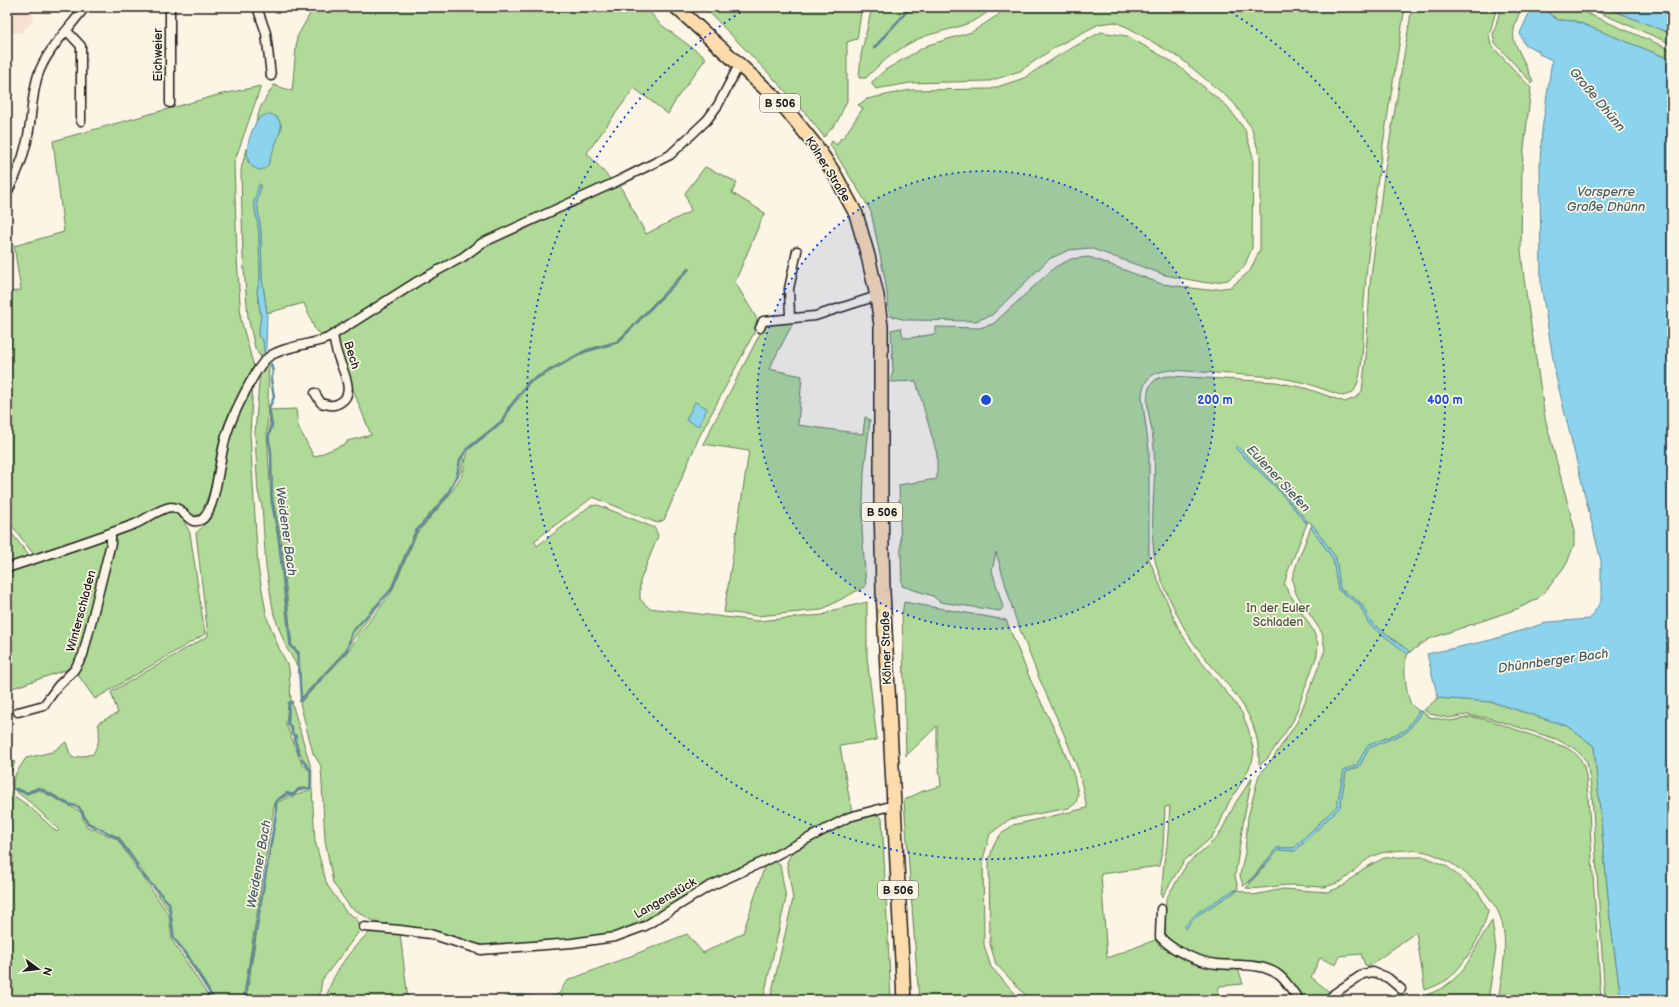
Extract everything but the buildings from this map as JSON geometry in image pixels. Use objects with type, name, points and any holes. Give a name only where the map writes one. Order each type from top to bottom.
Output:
[{"type":"main road","name":"Kölner Straße","points":[[676,7],[786,109],[816,146],[834,173],[856,214],[878,296],[881,326],[881,503],[883,591],[904,1000]]},
{"type":"street","points":[[7,193],[17,175],[26,150],[34,92],[38,75],[48,54],[85,7]]},
{"type":"street","name":"Eichweier","points":[[170,7],[170,103]]},
{"type":"street","points":[[257,7],[266,33],[272,76]]},
{"type":"street","points":[[67,31],[81,46],[81,121]]},
{"type":"street","points":[[333,335],[418,281],[463,257],[482,243],[670,155],[702,125],[718,105],[739,65]]},
{"type":"street","points":[[790,317],[789,289],[797,251]]},
{"type":"street","points":[[760,328],[764,321],[790,317],[815,316],[878,296]]},
{"type":"street","name":"Bech","points":[[111,533],[137,523],[168,508],[175,507],[193,521],[199,521],[206,516],[213,499],[228,431],[232,420],[261,363],[277,352],[316,343],[333,335],[337,353],[348,385],[347,395],[340,403],[330,406],[321,403],[315,393]]},
{"type":"street","points":[[7,568],[111,533]]},
{"type":"street","name":"Winterschladen","points":[[18,712],[44,705],[58,686],[74,670],[82,655],[111,543],[111,533]]},
{"type":"street","name":"Langenstück","points":[[364,927],[430,934],[481,950],[572,943],[615,937],[646,926],[708,887],[765,861],[849,817],[894,805]]},
{"type":"street","points":[[1161,909],[1160,937],[1167,945],[1216,964],[1257,967],[1267,970],[1280,976],[1299,1000]]},
{"type":"street","points":[[1328,1000],[1335,993],[1363,974],[1373,972],[1388,978],[1401,989]]},
{"type":"shaded area","points":[[7,7],[33,7],[33,20],[22,32],[7,34]]},
{"type":"green space","points":[[314,7],[646,7],[660,24],[706,58],[677,98],[668,114],[634,88],[587,153],[612,181],[481,242],[417,278],[326,337],[315,330],[304,303],[267,313],[262,279],[261,232],[257,202],[261,185],[254,202],[259,232],[260,279],[257,292],[261,315],[259,336],[263,340],[265,354],[263,356],[259,355],[255,348],[248,317],[243,257],[242,165],[247,148],[248,162],[266,167],[281,129],[281,124],[277,117],[258,120],[255,125],[261,106],[274,85],[292,91],[297,37]]},
{"type":"green space","points":[[704,7],[862,7],[857,39],[847,42],[847,101],[837,122],[824,137],[808,116],[777,82]]},
{"type":"green space","points":[[872,7],[909,7],[873,48],[874,49],[910,7],[993,7],[986,13],[970,22],[926,36],[910,43],[886,59],[866,78],[859,78],[861,55]]},
{"type":"green space","points":[[1005,7],[1405,7],[1371,228],[1364,301],[1361,364],[1356,387],[1352,393],[1343,396],[1306,383],[1276,377],[1171,370],[1154,374],[1144,385],[1143,390],[1142,397],[1149,450],[1149,559],[1179,630],[1198,658],[1242,713],[1248,728],[1254,752],[1252,762],[1242,782],[1229,802],[1219,825],[1211,838],[1184,861],[1162,897],[1170,806],[1165,807],[1163,847],[1159,866],[1101,874],[1107,958],[1155,940],[1162,948],[1186,957],[1238,968],[1243,984],[1220,986],[1218,990],[1219,995],[1215,1000],[1030,1000],[996,964],[990,944],[989,860],[994,844],[1000,835],[1013,825],[1087,808],[1079,772],[1015,617],[996,552],[992,571],[1003,607],[1000,611],[940,602],[933,596],[902,586],[899,485],[937,479],[937,454],[916,381],[890,382],[893,371],[891,330],[901,328],[903,337],[909,338],[936,334],[936,327],[979,328],[993,324],[1055,267],[1071,259],[1089,257],[1162,284],[1207,290],[1231,287],[1250,271],[1260,249],[1260,156],[1251,127],[1233,102],[1180,58],[1129,28],[1115,22],[1099,24],[1057,46],[1020,71],[990,81],[910,83],[876,89],[871,83],[885,70],[928,45],[972,32],[998,15]]},
{"type":"green space","name":"In der Euler Schladen","points":[[1412,7],[1497,7],[1489,35],[1491,45],[1531,88],[1522,166],[1521,250],[1545,418],[1574,527],[1574,545],[1567,563],[1549,587],[1537,599],[1517,609],[1429,639],[1410,652],[1371,622],[1361,603],[1340,589],[1336,558],[1312,524],[1308,521],[1284,585],[1313,630],[1318,644],[1317,655],[1293,721],[1268,758],[1260,765],[1258,743],[1253,725],[1245,709],[1189,636],[1168,596],[1156,563],[1153,540],[1155,462],[1148,404],[1149,388],[1153,382],[1160,378],[1170,376],[1276,382],[1305,388],[1345,402],[1357,397],[1362,391],[1366,357],[1370,284],[1384,175]],"holes":[[[1237,446],[1277,486],[1306,520],[1306,523],[1276,487],[1235,448]]]},
{"type":"green space","points":[[1501,7],[1522,7],[1514,28],[1514,41],[1533,81],[1532,83],[1495,43],[1493,35]]},
{"type":"green space","points":[[1548,7],[1572,7],[1672,50],[1672,60],[1575,21],[1558,20],[1549,14]]},
{"type":"green space","points":[[1586,7],[1605,7],[1672,34],[1672,44]]},
{"type":"green space","points":[[1101,32],[1127,36],[1176,64],[1228,107],[1245,130],[1253,157],[1252,248],[1244,267],[1228,280],[1207,283],[1165,275],[1090,248],[1069,250],[1049,259],[992,315],[976,321],[907,320],[890,316],[885,279],[871,212],[830,145],[832,141],[837,145],[840,139],[843,138],[863,108],[858,105],[867,99],[910,90],[991,89],[1024,78],[1061,54]]},
{"type":"green space","points":[[261,86],[234,163],[241,320],[254,367],[226,420],[208,497],[204,506],[199,515],[191,515],[178,504],[171,503],[136,522],[34,555],[7,519],[7,293],[21,290],[14,246],[64,232],[53,141],[218,95]]},
{"type":"green space","points":[[705,167],[737,182],[732,193],[765,213],[735,282],[757,319],[754,333],[699,437],[664,520],[657,523],[593,497],[534,541],[537,546],[590,506],[598,505],[655,528],[658,536],[640,581],[640,599],[649,608],[758,621],[823,615],[834,610],[867,602],[867,657],[877,740],[840,746],[852,813],[644,923],[614,933],[570,939],[481,947],[430,931],[375,922],[350,907],[333,883],[325,840],[321,766],[313,753],[300,703],[344,656],[392,591],[417,533],[448,497],[463,473],[468,450],[504,422],[510,408],[521,396],[529,383],[586,352],[618,343],[690,269],[688,268],[617,341],[585,350],[528,381],[520,395],[508,407],[502,420],[466,449],[461,472],[446,495],[415,531],[390,590],[342,654],[301,698],[299,652],[292,646],[281,538],[273,501],[269,432],[270,410],[296,409],[298,426],[314,457],[347,443],[347,441],[371,435],[341,359],[337,337],[338,334],[483,244],[618,182],[646,234],[691,211],[685,193]]},
{"type":"green space","points":[[794,321],[769,369],[802,376],[798,425],[863,434],[865,417],[870,420],[864,472],[862,531],[866,586],[821,610],[758,616],[724,612],[749,451],[703,444],[764,326],[772,322]]},
{"type":"green space","points":[[266,360],[269,365],[267,432],[271,501],[278,538],[290,647],[297,653],[297,666],[286,647],[274,615],[266,567],[262,506],[258,492],[255,433],[260,370]]},
{"type":"green space","points":[[253,383],[250,434],[258,567],[267,618],[289,668],[291,701],[288,703],[286,724],[302,764],[310,771],[310,787],[275,801],[243,1000],[214,1000],[174,939],[171,914],[119,837],[87,824],[83,811],[39,787],[27,792],[16,788],[15,790],[27,794],[39,790],[81,812],[86,826],[117,839],[169,915],[172,940],[211,1000],[7,1000],[7,787],[10,793],[30,807],[57,832],[59,830],[32,804],[13,789],[13,781],[16,773],[26,758],[52,752],[66,742],[73,758],[93,754],[99,739],[98,723],[118,713],[111,692],[208,636],[196,533],[213,516],[221,485],[228,443],[235,422]]},
{"type":"green space","points":[[173,510],[182,517],[190,533],[205,634],[95,699],[76,672],[114,540],[121,531],[164,512]]},
{"type":"green space","points":[[7,527],[30,557],[7,564]]},
{"type":"green space","points":[[1311,527],[1333,559],[1338,590],[1359,604],[1369,624],[1408,654],[1405,663],[1407,691],[1412,706],[1419,711],[1406,730],[1367,746],[1357,765],[1344,770],[1337,806],[1294,848],[1277,848],[1248,883],[1243,886],[1240,875],[1245,853],[1248,817],[1259,775],[1271,761],[1297,722],[1325,650],[1322,633],[1295,592],[1292,579]]},
{"type":"green space","points":[[105,538],[107,539],[108,546],[81,651],[71,668],[7,690],[7,571]]},
{"type":"green space","points":[[904,602],[1006,620],[1031,681],[1059,739],[1074,776],[1078,794],[1076,803],[1069,808],[1010,819],[990,834],[983,859],[984,945],[991,967],[1021,1000],[919,1000],[904,800],[923,791],[941,786],[937,750],[937,726],[906,756],[902,615]]},
{"type":"green space","points":[[1438,698],[1492,702],[1567,726],[1594,746],[1610,918],[1621,1000],[1605,1000],[1592,794],[1587,762],[1576,749],[1556,739],[1489,718],[1467,715],[1449,718],[1430,714],[1424,710]]},
{"type":"green space","points":[[292,703],[312,771],[304,762],[288,723],[290,704]]},
{"type":"green space","points":[[1422,711],[1429,717],[1450,721],[1471,717],[1489,720],[1565,747],[1572,751],[1582,761],[1588,796],[1601,1000],[1498,1000],[1505,949],[1501,919],[1496,908],[1481,887],[1460,869],[1448,861],[1426,852],[1404,850],[1381,853],[1369,858],[1342,881],[1324,887],[1291,885],[1246,888],[1278,850],[1295,851],[1340,807],[1346,772],[1359,767],[1369,748],[1407,732]]},
{"type":"green space","points":[[7,760],[15,762],[9,777],[9,785],[7,784]]},
{"type":"green space","points":[[1252,778],[1244,817],[1235,876],[1238,888],[1198,912],[1185,928],[1199,914],[1238,890],[1254,895],[1283,889],[1328,892],[1343,886],[1363,869],[1384,858],[1425,857],[1445,865],[1479,893],[1488,910],[1486,919],[1473,948],[1454,973],[1443,982],[1425,990],[1416,932],[1369,966],[1365,965],[1361,954],[1340,956],[1336,965],[1320,958],[1311,977],[1332,994],[1326,1000],[1302,1000],[1281,975],[1217,962],[1188,952],[1176,945],[1165,935],[1166,899],[1187,864],[1218,837],[1236,802]]},
{"type":"green space","points":[[312,789],[315,841],[327,885],[346,912],[356,918],[360,925],[358,933],[322,980],[319,1000],[246,1000],[277,802]]},
{"type":"green space","points":[[878,815],[882,818],[891,1000],[770,1000],[793,899],[787,862],[792,852],[850,821]]},
{"type":"green space","points":[[773,861],[780,865],[786,898],[763,1000],[500,1000],[511,995],[543,997],[557,995],[565,983],[569,980],[687,934],[703,953],[743,933],[765,865]]},
{"type":"green space","points":[[1492,921],[1496,949],[1488,1000],[1427,1000],[1426,995],[1451,982],[1460,973]]},
{"type":"green space","points":[[372,931],[400,933],[408,1000],[326,1000],[332,982],[343,962],[350,952]]},
{"type":"water","name":"Vorsperre Große Dhünn","points":[[1532,7],[1548,7],[1549,14],[1558,20],[1575,21],[1672,60],[1672,1000],[1621,1000],[1610,918],[1594,746],[1567,726],[1492,702],[1438,698],[1427,654],[1491,640],[1549,622],[1590,619],[1601,601],[1601,561],[1556,377],[1541,285],[1540,161],[1542,130],[1552,60],[1539,54],[1539,51],[1524,44],[1520,33]]},
{"type":"water","points":[[1605,7],[1672,7],[1672,34]]},
{"type":"water","points":[[269,114],[278,119],[281,129],[268,165],[266,168],[259,170],[252,166],[248,161],[247,154],[249,139],[258,120]]},
{"type":"water","points":[[259,184],[261,185],[257,202],[261,232],[262,279],[267,313],[266,350],[264,352],[263,340],[258,336],[261,315],[257,292],[260,279],[259,232],[254,202]]},
{"type":"water","points":[[695,402],[707,408],[699,426],[686,420]]},
{"type":"water","points":[[1237,446],[1277,486],[1306,520],[1306,523],[1276,487],[1235,448]]},
{"type":"water","points":[[1312,524],[1336,558],[1340,589],[1361,603],[1371,622],[1410,652],[1408,654],[1369,624],[1359,604],[1338,590],[1333,559],[1311,527]]},
{"type":"water","points":[[1419,711],[1422,711],[1407,732],[1369,748],[1359,767],[1346,772],[1340,807],[1295,851],[1278,850],[1249,883],[1277,848],[1294,848],[1337,806],[1344,770],[1357,765],[1367,746],[1406,730]]},
{"type":"water","points":[[1238,890],[1199,914],[1185,929],[1184,927],[1198,912],[1232,891]]},
{"type":"waterway","points":[[874,48],[909,7]]},
{"type":"waterway","points":[[300,701],[343,655],[347,650],[352,632],[391,590],[416,532],[447,496],[457,475],[460,460],[467,449],[503,421],[509,408],[529,382],[586,351],[618,342],[688,270]]},
{"type":"waterway","name":"Weidener Bach","points":[[271,364],[273,372],[271,380],[274,397],[269,408],[272,425],[268,438],[271,451],[272,501],[279,538],[291,646],[298,652],[301,700]]},
{"type":"waterway","name":"Weidener Bach","points":[[292,702],[289,703],[288,724],[292,728],[292,734],[296,736],[295,740],[299,754]]},
{"type":"waterway","name":"Weidener Bach","points":[[244,1000],[276,814],[276,801],[287,793],[293,795],[299,789],[311,788],[311,771],[302,759]]},
{"type":"waterway","points":[[15,789],[27,793],[39,788],[65,803],[79,807],[88,823],[118,838],[136,863],[137,869],[169,903],[174,939],[187,954],[214,1000]]},
{"type":"water label","name":"Große Dhünn","points":[[1598,99]]},
{"type":"water label","name":"Eulener Siefen","points":[[1279,478]]},
{"type":"water label","name":"Dhünnberger Bach","points":[[1553,660]]}]
